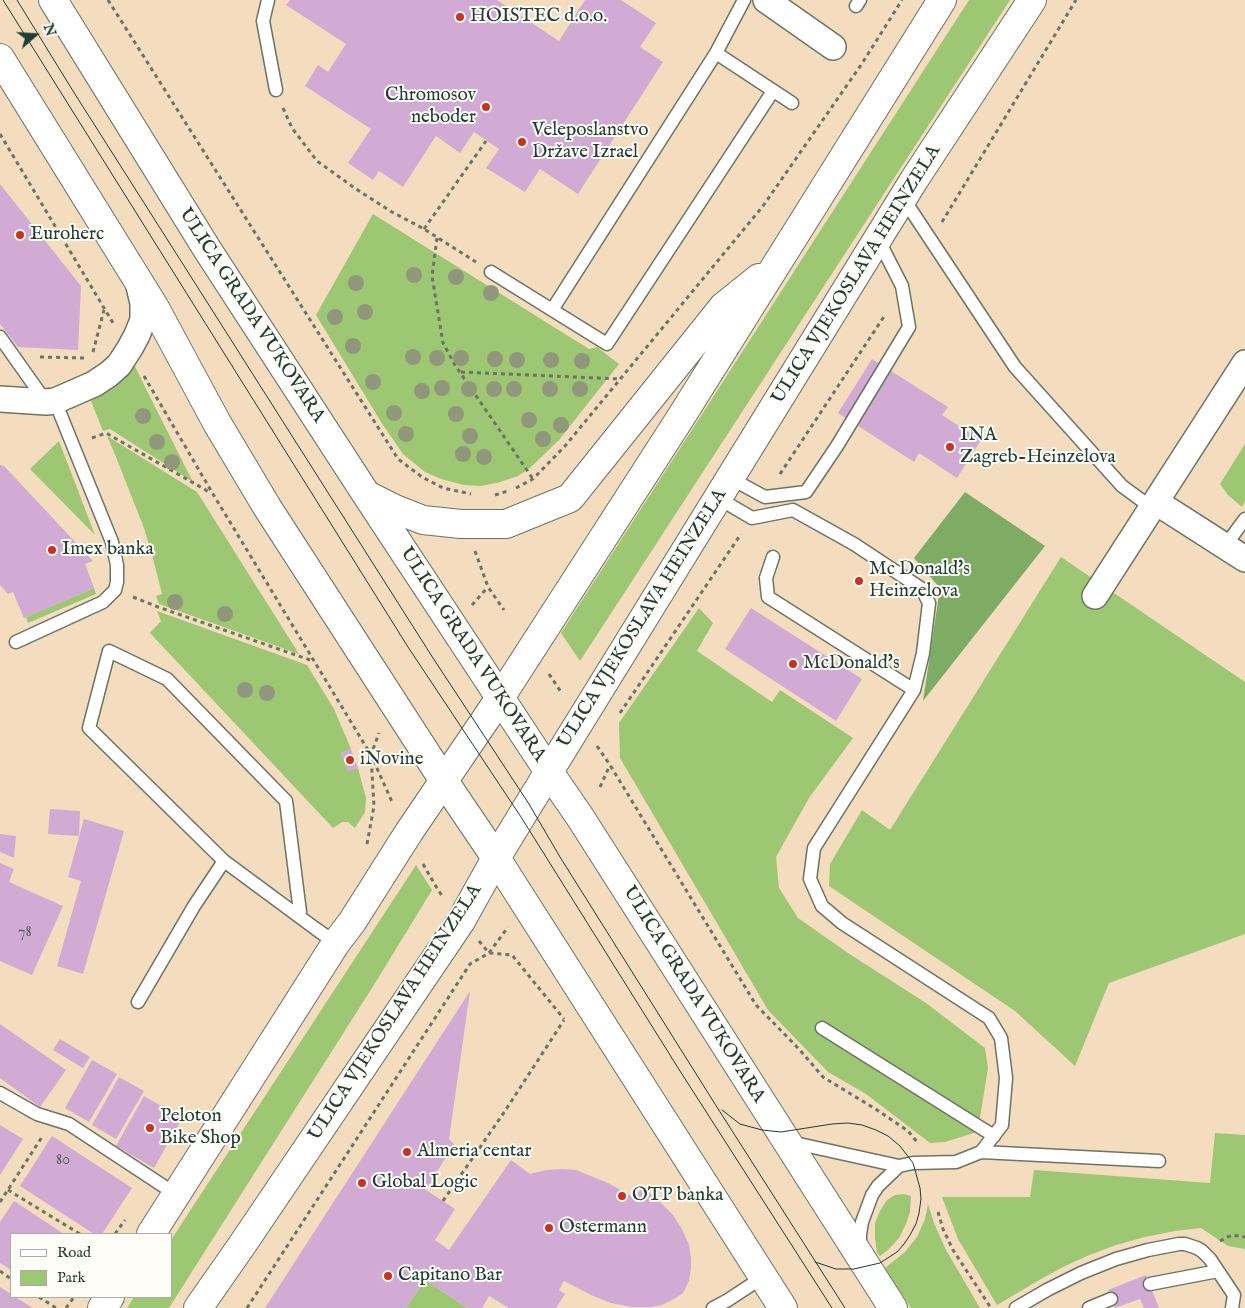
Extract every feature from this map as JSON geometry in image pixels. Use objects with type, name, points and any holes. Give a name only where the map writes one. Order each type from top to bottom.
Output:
[{"type":"main road","name":"ULICA GRADA VUKOVARA","points":[[53,0],[207,249],[366,494],[580,817],[893,1308]]},
{"type":"main road","points":[[152,1233],[336,943],[352,922],[409,832],[500,698],[681,417],[942,0]]},
{"type":"main road","name":"ULICA VJEKOSLAVA HEINZELA","points":[[198,1308],[461,921],[496,858],[903,198],[1032,0]]},
{"type":"main road","points":[[0,58],[155,308],[217,423],[267,507],[496,858],[783,1308]]},
{"type":"main road","points":[[366,494],[395,509],[423,520],[461,524],[506,524],[570,498],[723,307],[776,265]]},
{"type":"street","points":[[766,0],[833,47]]},
{"type":"street","points":[[0,399],[50,402],[94,384],[109,374],[119,364],[137,335],[143,320],[143,303],[137,280]]},
{"type":"street","points":[[1095,596],[1245,363]]},
{"type":"street","points":[[1154,505],[1235,553]]},
{"type":"lane","points":[[268,0],[263,21],[276,90]]},
{"type":"lane","points":[[552,310],[716,53],[744,0]]},
{"type":"lane","points":[[716,53],[792,103]]},
{"type":"lane","points":[[491,272],[607,344],[773,91]]},
{"type":"lane","points":[[903,198],[1015,367],[1122,486],[1154,505]]},
{"type":"lane","points":[[724,488],[766,497],[806,492],[837,446],[909,327],[902,286],[878,239]]},
{"type":"lane","points":[[0,337],[50,402],[73,446],[112,542],[117,568],[115,590],[103,602],[16,642]]},
{"type":"lane","points":[[724,488],[752,518],[793,510],[854,544],[922,589],[930,603],[914,690],[814,848],[810,879],[822,906],[842,923],[989,1018],[1002,1038],[1006,1078],[1002,1125],[981,1152]]},
{"type":"lane","points":[[1235,553],[1245,519]]},
{"type":"lane","points":[[773,557],[766,578],[768,597],[914,690]]},
{"type":"lane","points":[[297,914],[300,912],[286,801],[166,679],[109,651],[89,728],[224,861],[336,943]]},
{"type":"lane","points":[[138,1002],[194,906],[224,861]]},
{"type":"lane","points":[[822,1028],[994,1136]]},
{"type":"lane","points":[[0,1093],[36,1114],[69,1124],[177,1195]]},
{"type":"lane","points":[[787,1142],[898,1166],[913,1163],[956,1162],[981,1152],[1159,1161]]},
{"type":"lane","points":[[861,1258],[860,1234],[862,1222],[872,1195],[878,1186],[898,1166]]},
{"type":"lane","points":[[1016,1308],[1081,1273],[1116,1259],[1170,1245],[1185,1244],[1202,1251],[1237,1299]]},
{"type":"lane","points":[[1150,1284],[1218,1272]]},
{"type":"lane","points":[[713,1308],[763,1277]]},
{"type":"lane","points":[[1088,1308],[1112,1299]]},
{"type":"path","points":[[108,0],[398,459],[422,477],[442,488],[475,495]]},
{"type":"path","points":[[490,496],[512,490],[533,479],[565,446],[763,206],[861,65],[902,0]]},
{"type":"path","points":[[931,241],[1076,0]]},
{"type":"path","points":[[276,90],[292,128],[317,160],[356,189],[392,212],[438,237],[491,272]]},
{"type":"path","points":[[0,134],[77,262]]},
{"type":"path","points":[[424,229],[486,141]]},
{"type":"path","points":[[438,237],[432,276],[442,343],[533,479]]},
{"type":"path","points":[[14,356],[91,358],[104,310]]},
{"type":"path","points":[[766,497],[872,336]]},
{"type":"path","points":[[460,372],[620,379]]},
{"type":"path","points":[[147,381],[213,494],[371,754],[394,806]]},
{"type":"path","points":[[73,446],[106,433],[213,494]]},
{"type":"path","points":[[620,714],[740,536]]},
{"type":"path","points":[[472,544],[488,587],[504,610]]},
{"type":"path","points":[[472,606],[488,587]]},
{"type":"path","points":[[115,590],[158,607],[314,661]]},
{"type":"path","points":[[549,673],[561,692]]},
{"type":"path","points":[[371,754],[379,731]]},
{"type":"path","points":[[603,739],[598,747],[756,1005],[799,1049],[823,1077],[908,1131],[922,1148]]},
{"type":"path","points":[[600,787],[610,765]]},
{"type":"path","points":[[423,864],[438,890]]},
{"type":"path","points":[[247,1308],[470,964],[489,953],[508,927]]},
{"type":"path","points":[[489,953],[512,955],[569,1028]]},
{"type":"path","points":[[443,1201],[505,1111],[564,1020]]},
{"type":"path","points":[[0,1202],[52,1119]]},
{"type":"path","points":[[8,1190],[78,1233]]},
{"type":"path","points":[[938,1212],[943,1229],[953,1250],[991,1308]]},
{"type":"path","points":[[41,1298],[56,1308]]},
{"type":"green space","points":[[969,0],[1010,0],[580,661],[561,633]]},
{"type":"green space","points":[[373,214],[589,349],[597,347],[619,364],[559,440],[530,468],[518,476],[480,486],[464,485],[441,479],[425,472],[403,454],[381,422],[316,315]]},
{"type":"green space","points":[[134,364],[193,482],[110,429],[103,431],[91,401]]},
{"type":"green space","points":[[107,436],[197,492],[299,654],[159,604],[156,596],[162,594],[144,528]]},
{"type":"green space","points":[[59,441],[95,535],[30,469]]},
{"type":"green space","points":[[1245,444],[1245,501],[1242,507],[1228,495],[1220,484]]},
{"type":"green space","points":[[965,492],[1045,546],[923,701],[940,588],[914,558]]},
{"type":"green space","points":[[1061,557],[1245,682],[1245,934],[1109,983],[1075,1066],[1015,1011],[829,886],[830,864],[862,810],[890,830]]},
{"type":"green space","points":[[94,588],[96,594],[28,623],[26,617]]},
{"type":"green space","points":[[699,608],[713,623],[697,651],[772,702],[780,690],[853,738],[809,798],[776,857],[779,888],[798,918],[851,955],[926,1003],[985,1048],[988,1068],[980,1118],[974,1133],[945,1142],[930,1143],[866,1094],[828,1072],[768,1010],[620,758],[619,723]]},
{"type":"green space","points":[[157,611],[307,665],[334,709],[351,749],[341,753],[348,771],[358,768],[366,798],[365,812],[355,828],[348,822],[342,822],[333,828],[150,633],[161,621]]},
{"type":"green space","points":[[416,865],[432,890],[169,1308],[127,1308],[133,1298],[172,1298],[172,1238]]},
{"type":"green space","points":[[1215,1133],[1245,1135],[1245,1249],[1228,1246],[1201,1228],[1145,1237],[1116,1245],[1063,1267],[997,1305],[958,1239],[942,1197],[1030,1197],[1034,1170],[1210,1183]]},
{"type":"green space","points":[[904,1194],[911,1196],[910,1212],[906,1224],[899,1238],[880,1256],[877,1253],[875,1223],[887,1200],[895,1195]]},
{"type":"green space","points":[[928,1204],[946,1250],[980,1308],[911,1308],[885,1268],[905,1252],[917,1237],[925,1219]]},
{"type":"green space","points":[[425,1280],[468,1308],[406,1308]]},
{"type":"building","name":"Chromosov neboder","points":[[290,0],[497,0],[559,41],[585,0],[621,0],[656,23],[640,47],[663,62],[578,194],[540,169],[525,192],[486,168],[499,149],[474,132],[460,153],[436,136],[403,187],[379,171],[373,180],[348,163],[371,129],[305,86],[318,65],[328,72],[346,44],[286,5]]},
{"type":"building","name":"Euroherc","points":[[0,184],[81,286],[78,350],[18,347],[0,324]]},
{"type":"building","points":[[872,359],[948,407],[942,415],[981,440],[957,478],[919,453],[914,462],[838,413]]},
{"type":"building","points":[[0,465],[4,466],[93,561],[85,564],[94,588],[24,618],[13,592],[8,594],[0,585]]},
{"type":"building","name":"McDonald's","points":[[751,608],[862,679],[836,721],[725,649]]},
{"type":"building","name":"iNovine","points":[[351,749],[358,768],[348,772],[341,753]]},
{"type":"building","points":[[50,809],[80,811],[79,836],[48,834]]},
{"type":"building","points":[[84,819],[124,831],[83,974],[57,966],[81,881],[68,877]]},
{"type":"building","points":[[0,834],[16,836],[14,858],[0,852]]},
{"type":"building","points":[[0,863],[14,869],[9,882],[63,906],[32,975],[0,961]]},
{"type":"building","name":"Almeria centar","points":[[470,991],[449,1139],[454,1144],[426,1190],[455,1209],[435,1240],[449,1250],[511,1160],[530,1174],[546,1170],[576,1170],[608,1183],[635,1198],[642,1187],[673,1215],[689,1245],[691,1258],[689,1281],[683,1293],[662,1305],[632,1307],[611,1303],[564,1281],[559,1290],[565,1294],[556,1308],[509,1308],[489,1296],[482,1308],[468,1308],[425,1280],[406,1308],[265,1308]]},
{"type":"building","points":[[0,1024],[66,1070],[40,1107],[0,1078]]},
{"type":"building","points":[[60,1039],[90,1057],[83,1068],[53,1050]]},
{"type":"building","points":[[92,1060],[117,1074],[89,1122],[65,1108]]},
{"type":"building","points":[[119,1077],[144,1091],[116,1139],[92,1125]]},
{"type":"building","points":[[144,1096],[182,1118],[154,1168],[116,1146]]},
{"type":"building","points":[[0,1125],[23,1139],[0,1175]]},
{"type":"building","points":[[52,1136],[132,1188],[103,1233],[92,1233],[20,1186]]},
{"type":"building","points":[[14,1201],[62,1233],[10,1233],[10,1269],[0,1263],[0,1222]]},
{"type":"building","points":[[1146,1275],[1159,1308],[1144,1308],[1140,1299],[1115,1308],[1108,1290]]},
{"type":"building","points":[[0,1287],[10,1293],[10,1298],[17,1298],[33,1308],[0,1308]]},
{"type":"tram line","points":[[3,0],[408,647],[521,817],[680,1071],[832,1308]]},
{"type":"tram line","points":[[17,0],[433,658],[529,804],[560,857],[845,1308]]},
{"type":"tram line","points":[[722,1110],[740,1124],[762,1130],[781,1132],[832,1124],[848,1123],[862,1125],[888,1136],[900,1146],[913,1163],[920,1188],[919,1213],[910,1235],[897,1252],[880,1263],[854,1269],[836,1269],[815,1262]]},
{"type":"place","name":"HOISTEC d.o.o.","points":[[460,17]]},
{"type":"place","name":"Chromosov neboder","points":[[486,107]]},
{"type":"place","name":"Veleposlanstvo Države Izrael","points":[[522,142]]},
{"type":"place","name":"Euroherc","points":[[20,235]]},
{"type":"place","name":"INA Zagreb-Heinzelova","points":[[950,447]]},
{"type":"place","name":"Imex banka","points":[[52,550]]},
{"type":"place","name":"Mc Donald's Heinzelova","points":[[859,581]]},
{"type":"place","name":"McDonald's","points":[[793,664]]},
{"type":"place","name":"iNovine","points":[[350,760]]},
{"type":"place","name":"Peloton Bike Shop","points":[[150,1128]]},
{"type":"place","name":"Almeria centar","points":[[407,1152]]},
{"type":"place","name":"Global Logic","points":[[362,1183]]},
{"type":"place","name":"OTP banka","points":[[622,1196]]},
{"type":"place","name":"Ostermann","points":[[549,1228]]},
{"type":"place","name":"Capitano Bar","points":[[388,1276]]}]
